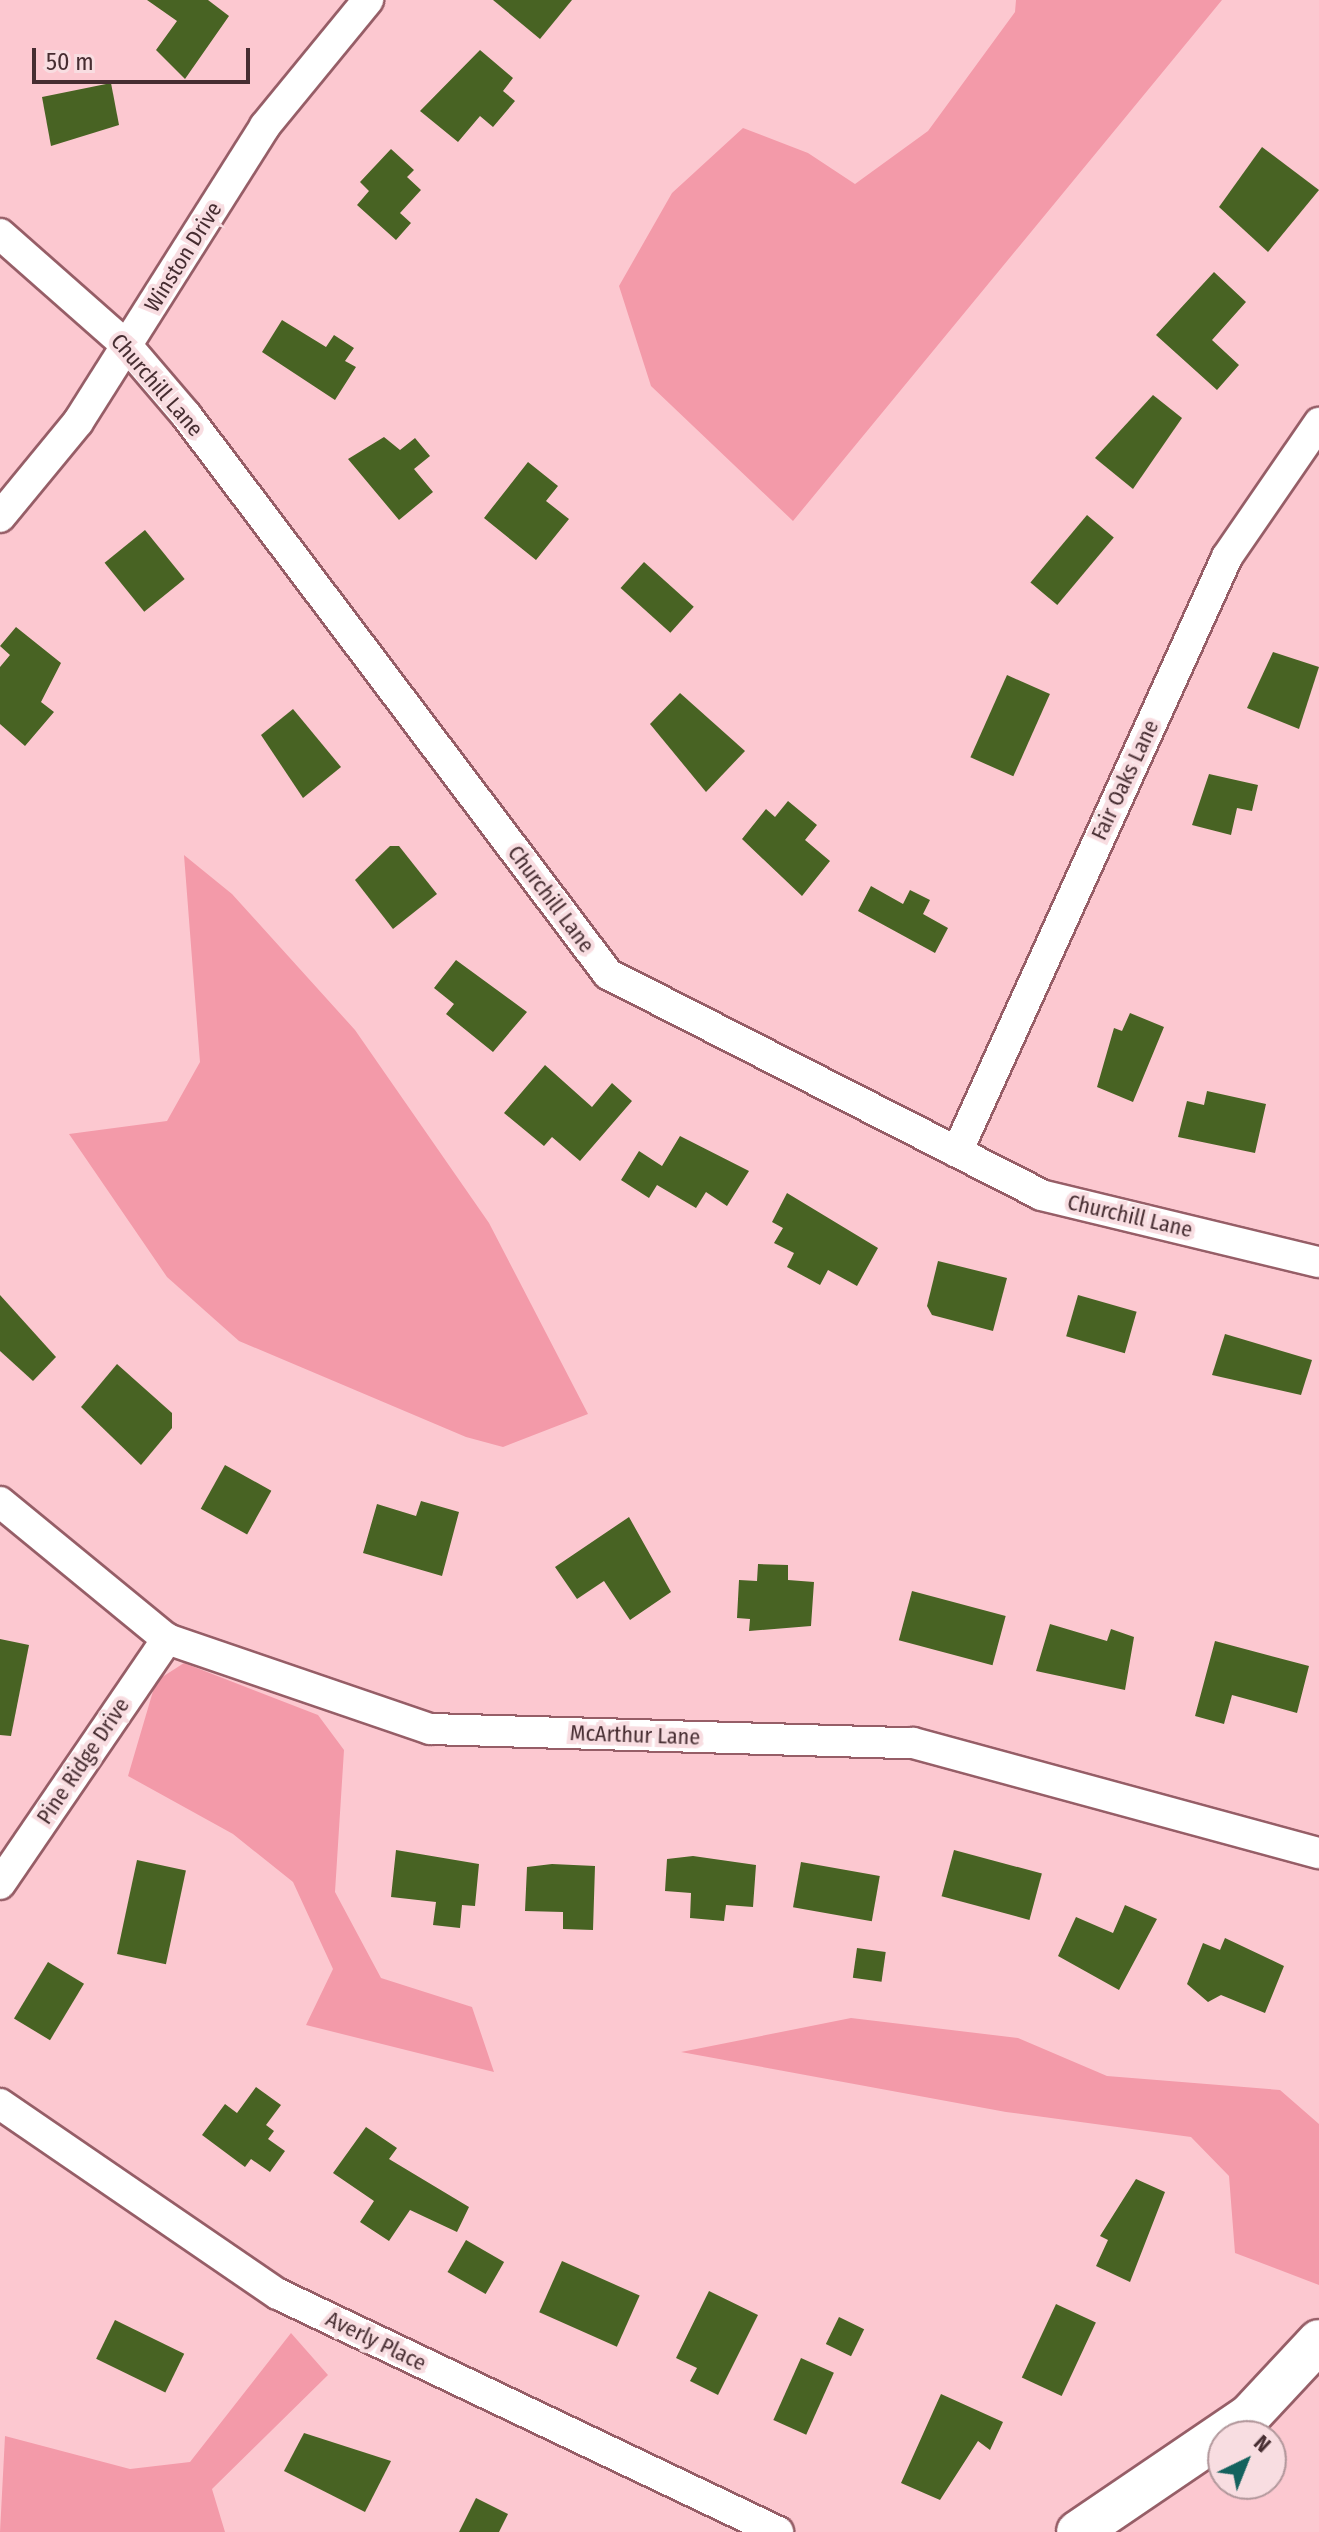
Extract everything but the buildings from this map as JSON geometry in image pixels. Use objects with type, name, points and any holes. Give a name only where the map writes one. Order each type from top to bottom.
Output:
[{"type":"street","name":"Winston Drive","points":[[0,517],[78,422],[265,126],[368,0]]},
{"type":"street","name":"Churchill Lane","points":[[0,234],[127,346],[290,550],[608,974],[1041,1195],[1319,1262]]},
{"type":"street","name":"Fair Oaks Lane","points":[[957,1152],[1227,557],[1319,423]]},
{"type":"street","name":"McArthur Lane","points":[[0,1502],[167,1639],[430,1729],[913,1743],[1319,1853]]},
{"type":"street","name":"Pine Ridge Drive","points":[[0,1884],[167,1639]]},
{"type":"street","name":"Averly Place","points":[[0,2104],[278,2294],[778,2532]]},
{"type":"street","points":[[1078,2532],[1250,2415],[1319,2341]]},
{"type":"shaded area","points":[[1016,0],[1222,0],[793,521],[651,386],[619,286],[672,193],[743,128],[808,153],[855,184],[928,131],[1015,12]]},
{"type":"shaded area","points":[[184,855],[232,894],[355,1030],[489,1223],[588,1414],[503,1447],[466,1437],[239,1341],[167,1277],[69,1134],[167,1121],[200,1062]]},
{"type":"shaded area","points":[[184,1663],[318,1715],[344,1750],[335,1892],[381,1978],[472,2007],[494,2072],[306,2025],[333,1969],[293,1882],[233,1834],[128,1776],[156,1681]]},
{"type":"shaded area","points":[[851,2018],[1018,2038],[1107,2076],[1280,2090],[1319,2124],[1319,2285],[1235,2253],[1229,2176],[1191,2137],[1006,2112],[681,2052]]},
{"type":"shaded area","points":[[291,2333],[328,2375],[212,2489],[225,2532],[0,2532],[5,2436],[130,2469],[190,2462]]}]
